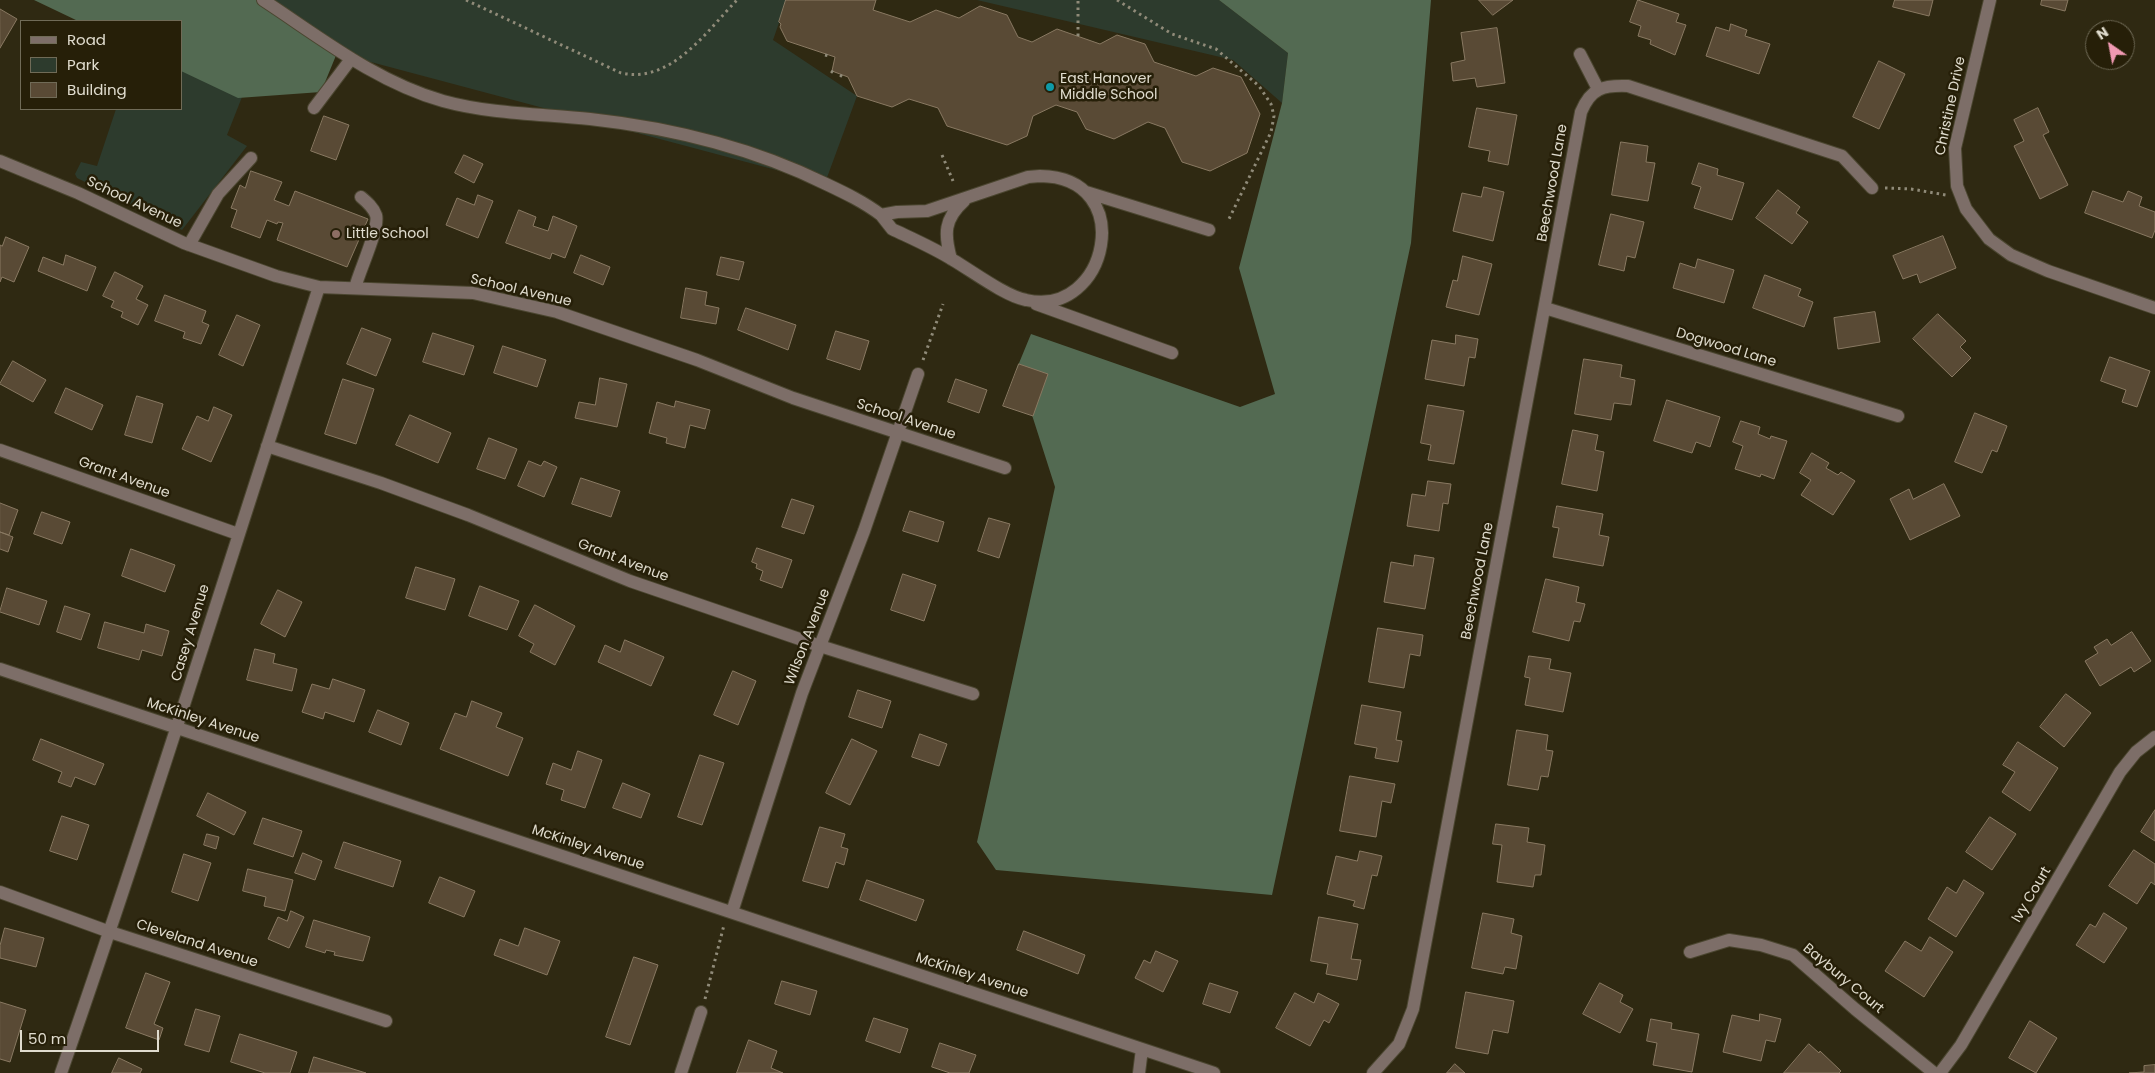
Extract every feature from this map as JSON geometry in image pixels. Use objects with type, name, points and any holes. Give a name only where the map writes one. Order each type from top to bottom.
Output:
[{"type":"street","points":[[263,0],[351,59],[412,92],[446,102],[477,108],[645,126],[703,138],[764,157],[810,176],[864,202],[881,215],[892,228],[1024,300],[1172,353]]},
{"type":"street","name":"Christine Drive","points":[[1990,0],[1955,148],[1954,161],[1959,190],[1966,209],[1989,240],[2011,254],[2048,271],[2155,308]]},
{"type":"street","points":[[1580,54],[1598,89],[1611,85],[1628,86],[1842,156],[1872,188]]},
{"type":"street","points":[[314,108],[351,59]]},
{"type":"street","name":"Beechwood Lane","points":[[1373,1073],[1399,1044],[1412,1009],[1581,112],[1586,99],[1598,89]]},
{"type":"street","points":[[189,245],[218,194],[251,158]]},
{"type":"street","name":"School Avenue","points":[[0,161],[78,193],[189,245],[276,276],[320,287],[473,293],[557,312],[697,360],[793,398],[1005,468]]},
{"type":"street","points":[[881,215],[897,212],[927,211],[964,201],[1028,177],[1040,176],[1065,179],[1086,192],[1209,230]]},
{"type":"street","points":[[1024,300],[1036,302],[1061,297],[1082,283],[1097,263],[1102,244],[1103,226],[1094,202],[1086,192]]},
{"type":"street","points":[[355,288],[360,268],[376,230],[376,216],[371,205],[360,197]]},
{"type":"street","points":[[951,259],[946,241],[946,230],[954,209],[964,201]]},
{"type":"street","name":"Casey Avenue","points":[[61,1073],[178,728],[238,534],[320,287]]},
{"type":"street","name":"Dogwood Lane","points":[[1545,308],[1898,416]]},
{"type":"street","name":"Wilson Avenue","points":[[732,912],[802,693],[864,531],[918,374]]},
{"type":"street","name":"Grant Avenue","points":[[267,446],[381,483],[468,515],[630,581],[820,646],[973,694]]},
{"type":"street","name":"Grant Avenue","points":[[0,450],[238,534]]},
{"type":"street","name":"McKinley Avenue","points":[[0,669],[1142,1049]]},
{"type":"street","name":"Ivy Court","points":[[1940,1073],[1961,1045],[2120,772],[2136,752],[2155,737]]},
{"type":"street","name":"Cleveland Avenue","points":[[0,892],[110,932],[386,1022]]},
{"type":"street","name":"Baybury Court","points":[[1690,952],[1729,940],[1761,945],[1793,955],[1855,1009],[1934,1073]]},
{"type":"street","points":[[681,1073],[701,1012]]},
{"type":"street","points":[[1139,1073],[1142,1049],[1214,1073]]},
{"type":"path","points":[[466,0],[620,73],[642,76],[666,67],[683,54],[738,0]]},
{"type":"path","points":[[1078,0],[1078,36]]},
{"type":"path","points":[[1117,0],[1172,34],[1216,50],[1259,86],[1271,104],[1274,116],[1271,132],[1229,219]]},
{"type":"path","points":[[942,155],[953,181]]},
{"type":"path","points":[[1872,188],[1911,189],[1944,195],[1959,190]]},
{"type":"path","points":[[918,374],[943,304]]},
{"type":"path","points":[[701,1012],[724,924]]},
{"type":"green space","points":[[34,0],[260,0],[337,53],[321,92],[238,98],[182,71],[182,20],[76,20]]},
{"type":"green space","points":[[260,0],[787,0],[773,40],[857,96],[825,183],[337,53]]},
{"type":"green space","points":[[977,0],[1219,0],[1288,53],[1282,103],[1233,60]]},
{"type":"green space","points":[[1219,0],[1431,0],[1411,243],[1272,895],[996,870],[977,842],[1055,487],[1017,368],[1031,334],[1240,407],[1275,394],[1239,268],[1282,103],[1288,53]]},
{"type":"green space","points":[[182,69],[244,92],[227,135],[247,146],[182,230],[77,178],[75,174],[81,162],[97,166],[116,110],[182,110]]},
{"type":"building","name":"East Hanover Middle School","points":[[786,0],[876,0],[873,10],[910,22],[936,10],[959,18],[980,6],[1007,15],[1018,37],[1032,42],[1057,29],[1100,44],[1117,35],[1145,44],[1154,62],[1196,76],[1213,68],[1241,77],[1260,114],[1247,153],[1210,171],[1182,162],[1165,128],[1148,122],[1114,139],[1086,129],[1077,112],[1056,105],[1033,116],[1027,136],[1007,145],[947,126],[938,108],[909,99],[892,107],[857,96],[848,77],[832,71],[835,57],[787,41],[779,22]]},
{"type":"building","points":[[1479,0],[1513,0],[1493,15]]},
{"type":"building","points":[[1638,0],[1679,14],[1676,22],[1686,25],[1675,55],[1650,44],[1651,40],[1638,36],[1641,26],[1630,22]]},
{"type":"building","points":[[1895,0],[1933,0],[1929,16],[1893,7]]},
{"type":"building","points":[[2042,0],[2068,0],[2065,11],[2041,5]]},
{"type":"building","points":[[0,9],[17,19],[0,48]]},
{"type":"building","points":[[1731,24],[1747,30],[1745,36],[1770,44],[1759,74],[1706,56],[1716,27],[1729,31]]},
{"type":"building","points":[[1497,28],[1505,83],[1477,87],[1475,78],[1453,81],[1451,63],[1465,60],[1461,33]]},
{"type":"building","points":[[1879,61],[1905,74],[1879,129],[1853,117]]},
{"type":"building","points":[[1477,108],[1517,115],[1508,165],[1488,161],[1490,151],[1469,147]]},
{"type":"building","points":[[2038,108],[2049,132],[2043,135],[2068,185],[2040,199],[2014,146],[2024,141],[2014,120]]},
{"type":"building","points":[[324,116],[349,125],[336,160],[311,151]]},
{"type":"building","points":[[1621,142],[1648,146],[1646,162],[1655,163],[1648,201],[1612,195]]},
{"type":"building","points":[[464,155],[483,164],[474,183],[455,173]]},
{"type":"building","points":[[1699,163],[1718,169],[1717,175],[1744,183],[1732,220],[1694,208],[1701,187],[1692,184]]},
{"type":"building","points":[[251,171],[282,182],[274,200],[289,206],[295,191],[368,219],[347,267],[277,240],[283,223],[278,222],[277,224],[267,220],[260,238],[231,227],[237,210],[231,208],[240,185],[245,188]]},
{"type":"building","points":[[1484,187],[1504,192],[1493,241],[1453,231],[1462,193],[1481,197]]},
{"type":"building","points":[[1778,190],[1800,207],[1796,213],[1808,222],[1792,244],[1756,218]]},
{"type":"building","points":[[2093,191],[2123,202],[2128,191],[2142,197],[2139,206],[2155,212],[2155,230],[2152,238],[2085,213]]},
{"type":"building","points":[[478,195],[493,201],[478,238],[446,225],[457,198],[474,205]]},
{"type":"building","points":[[519,210],[536,217],[533,226],[548,231],[553,216],[577,226],[565,258],[552,253],[550,259],[506,243]]},
{"type":"building","points":[[1611,214],[1644,222],[1635,258],[1627,256],[1624,271],[1599,265]]},
{"type":"building","points":[[1943,236],[1956,268],[1920,283],[1917,274],[1903,279],[1893,256]]},
{"type":"building","points":[[6,237],[29,247],[14,282],[2,277],[0,282],[0,245],[2,246]]},
{"type":"building","points":[[66,255],[96,267],[87,291],[38,271],[43,257],[63,265]]},
{"type":"building","points":[[581,255],[610,267],[603,285],[574,273]]},
{"type":"building","points":[[1463,256],[1492,264],[1479,315],[1446,307],[1453,280],[1457,281]]},
{"type":"building","points":[[721,257],[744,262],[739,280],[717,275]]},
{"type":"building","points":[[1698,259],[1734,270],[1724,303],[1673,288],[1680,263],[1695,268]]},
{"type":"building","points":[[115,272],[143,286],[136,299],[148,305],[138,325],[121,317],[123,312],[111,307],[114,301],[103,296]]},
{"type":"building","points":[[1765,275],[1801,289],[1798,296],[1813,302],[1804,327],[1753,308]]},
{"type":"building","points":[[686,288],[707,292],[705,305],[719,308],[716,324],[681,318]]},
{"type":"building","points":[[165,295],[206,311],[202,322],[209,325],[201,344],[183,338],[185,332],[155,321]]},
{"type":"building","points":[[746,308],[796,325],[788,350],[738,330]]},
{"type":"building","points":[[1875,312],[1880,342],[1838,349],[1834,318]]},
{"type":"building","points":[[1938,314],[1966,341],[1960,347],[1971,358],[1952,377],[1913,339]]},
{"type":"building","points":[[237,315],[260,325],[243,366],[219,355]]},
{"type":"building","points":[[362,328],[391,339],[376,376],[347,364]]},
{"type":"building","points":[[836,331],[869,341],[860,370],[827,359]]},
{"type":"building","points":[[433,333],[474,346],[464,375],[423,362]]},
{"type":"building","points":[[1456,335],[1478,339],[1475,358],[1469,357],[1464,386],[1425,379],[1432,340],[1455,344]]},
{"type":"building","points":[[503,346],[546,360],[537,387],[494,373]]},
{"type":"building","points":[[2110,357],[2150,371],[2137,407],[2122,402],[2126,390],[2101,381]]},
{"type":"building","points":[[1584,359],[1622,365],[1620,377],[1635,380],[1631,405],[1614,403],[1611,420],[1575,414]]},
{"type":"building","points":[[13,361],[46,380],[33,402],[0,384]]},
{"type":"building","points":[[1019,364],[1048,374],[1033,416],[1003,406]]},
{"type":"building","points":[[600,378],[627,384],[617,427],[575,418],[579,402],[595,405]]},
{"type":"building","points":[[343,379],[374,389],[356,444],[325,434]]},
{"type":"building","points":[[956,379],[987,390],[979,413],[948,402]]},
{"type":"building","points":[[66,388],[103,405],[92,430],[55,413]]},
{"type":"building","points":[[137,396],[163,404],[152,443],[125,435]]},
{"type":"building","points":[[1667,400],[1720,417],[1710,447],[1696,442],[1692,453],[1654,441]]},
{"type":"building","points":[[676,401],[710,410],[705,429],[690,425],[685,448],[666,443],[667,438],[649,433],[657,402],[674,407]]},
{"type":"building","points":[[1428,405],[1464,411],[1454,464],[1428,460],[1431,445],[1421,443]]},
{"type":"building","points":[[214,407],[232,415],[211,462],[182,449],[197,416],[208,421]]},
{"type":"building","points":[[1975,413],[2007,426],[1997,452],[1992,450],[1982,473],[1955,462]]},
{"type":"building","points":[[410,415],[451,433],[438,463],[396,445]]},
{"type":"building","points":[[1741,421],[1760,427],[1758,434],[1770,439],[1771,436],[1787,441],[1774,479],[1761,474],[1760,477],[1735,469],[1743,446],[1733,442]]},
{"type":"building","points":[[1573,430],[1598,435],[1595,450],[1604,452],[1597,491],[1562,484]]},
{"type":"building","points":[[489,438],[517,449],[505,479],[477,469]]},
{"type":"building","points":[[1812,453],[1829,463],[1826,468],[1838,475],[1841,472],[1855,481],[1833,515],[1801,495],[1811,480],[1800,473]]},
{"type":"building","points":[[529,461],[541,466],[544,461],[557,467],[544,497],[518,486]]},
{"type":"building","points":[[581,478],[620,491],[611,517],[572,504]]},
{"type":"building","points":[[1428,481],[1451,484],[1448,504],[1443,503],[1439,531],[1407,526],[1412,494],[1425,496]]},
{"type":"building","points":[[1944,484],[1960,516],[1910,540],[1890,499],[1909,489],[1913,499]]},
{"type":"building","points":[[792,499],[814,506],[804,534],[782,527]]},
{"type":"building","points":[[0,503],[18,510],[9,535],[0,532]]},
{"type":"building","points":[[1557,506],[1603,514],[1599,535],[1609,537],[1603,566],[1553,557],[1559,528],[1553,527]]},
{"type":"building","points":[[910,511],[944,522],[938,542],[903,531]]},
{"type":"building","points":[[42,512],[70,522],[62,544],[34,534]]},
{"type":"building","points":[[989,518],[1010,524],[999,558],[978,551]]},
{"type":"building","points":[[0,532],[13,537],[8,552],[0,549]]},
{"type":"building","points":[[757,548],[792,560],[782,588],[760,580],[763,571],[756,568],[757,564],[752,562]]},
{"type":"building","points":[[131,549],[175,565],[165,592],[122,576]]},
{"type":"building","points":[[1415,555],[1434,558],[1425,609],[1384,602],[1391,562],[1413,566]]},
{"type":"building","points":[[416,567],[455,579],[445,610],[406,598]]},
{"type":"building","points":[[903,574],[936,585],[924,621],[891,610]]},
{"type":"building","points":[[1546,579],[1579,587],[1576,602],[1585,604],[1580,622],[1574,621],[1569,641],[1533,632]]},
{"type":"building","points":[[480,586],[519,601],[507,630],[469,616]]},
{"type":"building","points":[[7,588],[47,601],[39,625],[0,612]]},
{"type":"building","points":[[278,590],[302,602],[285,637],[261,624]]},
{"type":"building","points":[[535,605],[575,626],[555,665],[530,652],[534,644],[519,636]]},
{"type":"building","points":[[65,606],[90,614],[81,640],[57,632]]},
{"type":"building","points":[[105,622],[144,633],[146,624],[169,631],[162,656],[142,650],[139,660],[98,648]]},
{"type":"building","points":[[1378,628],[1423,635],[1420,656],[1410,654],[1404,688],[1369,682]]},
{"type":"building","points":[[2132,632],[2151,661],[2134,672],[2131,667],[2100,686],[2085,661],[2098,653],[2094,647],[2107,639],[2111,645]]},
{"type":"building","points":[[625,640],[664,657],[651,686],[598,662],[605,645],[620,652]]},
{"type":"building","points":[[255,649],[275,654],[273,663],[297,669],[292,691],[247,680]]},
{"type":"building","points":[[1529,656],[1551,659],[1549,669],[1571,673],[1563,712],[1525,705],[1530,678],[1525,677]]},
{"type":"building","points":[[733,671],[756,681],[738,725],[714,715]]},
{"type":"building","points":[[333,679],[365,690],[354,722],[325,712],[323,719],[302,712],[312,684],[329,689]]},
{"type":"building","points":[[858,690],[891,701],[882,728],[849,717]]},
{"type":"building","points":[[2066,694],[2091,713],[2064,747],[2040,727]]},
{"type":"building","points":[[472,701],[502,713],[496,727],[523,738],[508,776],[440,749],[455,713],[466,717]]},
{"type":"building","points":[[1362,705],[1401,712],[1396,740],[1402,741],[1398,762],[1375,758],[1377,748],[1355,744]]},
{"type":"building","points":[[378,710],[409,723],[401,745],[369,732]]},
{"type":"building","points":[[1517,730],[1548,735],[1546,750],[1553,751],[1548,777],[1541,776],[1538,790],[1508,785]]},
{"type":"building","points":[[920,734],[947,744],[939,766],[912,757]]},
{"type":"building","points":[[41,739],[104,764],[95,785],[75,777],[71,787],[58,782],[62,772],[33,760]]},
{"type":"building","points":[[852,739],[877,751],[850,805],[826,793]]},
{"type":"building","points":[[2018,742],[2058,768],[2030,811],[2002,792],[2015,772],[2003,765]]},
{"type":"building","points":[[578,751],[602,760],[585,808],[561,800],[564,790],[546,784],[553,763],[571,770]]},
{"type":"building","points":[[700,755],[724,763],[702,825],[678,817]]},
{"type":"building","points":[[1350,776],[1395,784],[1391,803],[1382,801],[1376,837],[1340,831]]},
{"type":"building","points":[[623,783],[650,794],[641,818],[613,808]]},
{"type":"building","points":[[208,793],[246,812],[234,835],[197,816]]},
{"type":"building","points":[[2155,810],[2155,841],[2141,832]]},
{"type":"building","points":[[62,816],[89,825],[77,860],[50,851]]},
{"type":"building","points":[[1990,817],[2016,834],[1992,870],[1966,852]]},
{"type":"building","points":[[263,818],[302,831],[293,857],[254,844]]},
{"type":"building","points":[[1496,824],[1529,828],[1527,842],[1545,845],[1541,875],[1535,875],[1533,887],[1497,882],[1502,845],[1493,844]]},
{"type":"building","points":[[820,827],[845,834],[841,847],[848,849],[844,865],[836,862],[828,888],[803,881]]},
{"type":"building","points":[[207,834],[219,837],[216,849],[204,845]]},
{"type":"building","points":[[344,842],[401,861],[393,887],[335,868]]},
{"type":"building","points":[[2134,850],[2155,864],[2155,885],[2151,882],[2137,904],[2109,886]]},
{"type":"building","points":[[1360,851],[1382,856],[1377,876],[1372,875],[1364,909],[1353,906],[1355,901],[1327,894],[1336,856],[1357,861]]},
{"type":"building","points":[[303,853],[322,861],[315,880],[295,873]]},
{"type":"building","points":[[184,854],[211,863],[198,901],[172,892]]},
{"type":"building","points":[[248,869],[293,880],[285,911],[264,906],[266,897],[243,891]]},
{"type":"building","points":[[440,877],[475,891],[464,917],[429,903]]},
{"type":"building","points":[[867,880],[924,900],[916,921],[860,900]]},
{"type":"building","points":[[1964,880],[1984,893],[1956,937],[1928,919],[1947,887],[1956,893]]},
{"type":"building","points":[[291,911],[304,917],[289,948],[268,939],[278,917],[287,921]]},
{"type":"building","points":[[1483,913],[1514,919],[1511,933],[1522,936],[1516,969],[1505,967],[1503,974],[1472,968]]},
{"type":"building","points":[[2104,913],[2127,928],[2104,963],[2076,945],[2090,924],[2095,927]]},
{"type":"building","points":[[1319,917],[1358,924],[1351,959],[1361,960],[1357,980],[1326,974],[1328,964],[1311,961]]},
{"type":"building","points":[[314,920],[370,937],[363,961],[334,955],[335,952],[326,950],[325,953],[306,947]]},
{"type":"building","points":[[5,928],[44,938],[36,967],[0,958],[0,946]]},
{"type":"building","points":[[525,928],[560,941],[547,975],[494,955],[500,939],[518,946]]},
{"type":"building","points":[[1024,931],[1085,955],[1078,974],[1017,950]]},
{"type":"building","points":[[1930,937],[1953,952],[1924,997],[1885,971],[1905,941],[1921,951]]},
{"type":"building","points":[[1156,951],[1178,961],[1163,992],[1135,978],[1144,960],[1150,963]]},
{"type":"building","points":[[634,957],[658,965],[630,1045],[606,1037]]},
{"type":"building","points":[[146,973],[170,982],[154,1024],[163,1028],[159,1040],[126,1028]]},
{"type":"building","points":[[782,981],[817,991],[810,1015],[775,1004]]},
{"type":"building","points":[[1210,983],[1238,992],[1230,1013],[1203,1004]]},
{"type":"building","points":[[1600,983],[1623,995],[1620,1002],[1633,1009],[1620,1033],[1583,1014]]},
{"type":"building","points":[[1466,992],[1514,1001],[1508,1033],[1493,1030],[1488,1054],[1456,1048]]},
{"type":"building","points":[[1295,993],[1314,1003],[1318,993],[1339,1004],[1329,1023],[1324,1020],[1310,1046],[1276,1028]]},
{"type":"building","points":[[0,1002],[26,1010],[10,1062],[0,1059]]},
{"type":"building","points":[[196,1009],[220,1016],[209,1052],[185,1045]]},
{"type":"building","points":[[1760,1014],[1781,1019],[1775,1042],[1766,1040],[1761,1061],[1723,1052],[1732,1015],[1759,1021]]},
{"type":"building","points":[[874,1018],[908,1029],[900,1053],[866,1041]]},
{"type":"building","points":[[1651,1019],[1672,1023],[1671,1029],[1699,1034],[1692,1072],[1653,1065],[1657,1043],[1647,1041]]},
{"type":"building","points":[[2030,1021],[2057,1038],[2036,1073],[2009,1058]]},
{"type":"building","points":[[240,1034],[297,1052],[290,1073],[265,1073],[231,1062]]},
{"type":"building","points":[[749,1040],[777,1051],[771,1068],[783,1073],[737,1073]]},
{"type":"building","points":[[940,1043],[976,1055],[969,1073],[950,1073],[932,1067]]},
{"type":"building","points":[[1809,1044],[1819,1053],[1820,1051],[1841,1071],[1839,1073],[1784,1073]]},
{"type":"building","points":[[314,1057],[366,1073],[309,1073]]},
{"type":"building","points":[[119,1058],[142,1069],[140,1073],[112,1073]]},
{"type":"building","points":[[1455,1064],[1465,1073],[1447,1073]]},
{"type":"building","points":[[2155,1065],[2155,1073],[2129,1073],[2144,1072],[2144,1066]]},
{"type":"place","name":"East Hanover Middle School","points":[[1050,87]]},
{"type":"place","name":"Little School","points":[[336,234]]}]
